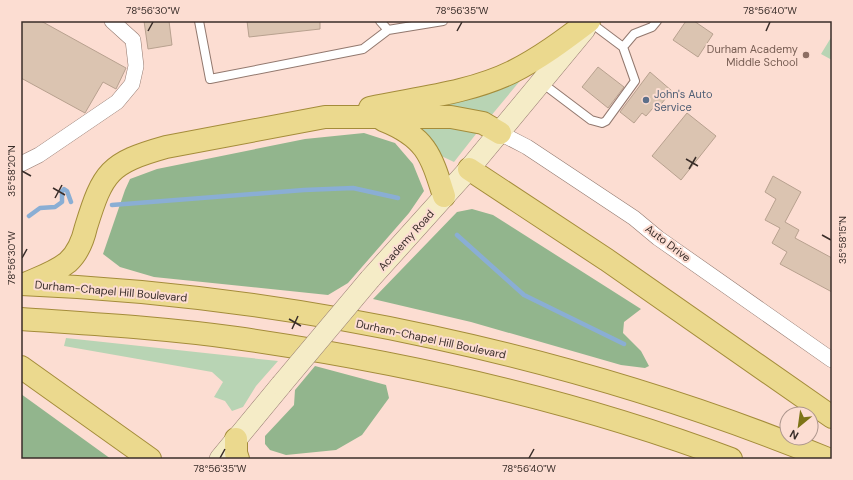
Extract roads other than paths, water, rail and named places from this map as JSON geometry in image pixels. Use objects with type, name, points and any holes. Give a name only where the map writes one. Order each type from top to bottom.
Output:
[{"type":"main road","name":"Academy Road","points":[[220,459],[237,449],[281,384],[370,279],[500,133],[591,22]]},
{"type":"main road","points":[[23,284],[60,268],[75,254],[82,242],[96,197],[109,173],[125,161],[143,153],[166,146],[325,117],[454,91],[500,77],[537,58],[591,22]]},
{"type":"main road","points":[[325,117],[450,117],[483,123],[500,133]]},
{"type":"main road","points":[[376,117],[416,137],[430,157],[444,196]]},
{"type":"main road","points":[[469,169],[607,260],[832,417]]},
{"type":"main road","name":"Durham-Chapel Hill Boulevard","points":[[23,284],[133,292],[226,302],[321,316],[417,335],[496,353],[640,392],[771,436],[828,459]]},
{"type":"main road","points":[[21,319],[113,325],[234,338],[414,369],[542,399],[645,429],[731,459]]},
{"type":"main road","points":[[21,367],[150,459]]},
{"type":"street","points":[[21,164],[39,155],[118,102],[132,84],[136,66],[133,40],[112,21]]},
{"type":"street","name":"Auto Drive","points":[[500,133],[523,144],[634,218],[658,238],[832,360]]},
{"type":"lane","points":[[199,21],[210,79],[363,49],[388,30],[443,21]]},
{"type":"lane","points":[[380,21],[388,30]]},
{"type":"lane","points":[[623,48],[634,34],[652,27],[656,21]]},
{"type":"lane","points":[[542,82],[591,120],[602,123],[635,81],[623,48],[591,22]]},
{"type":"waterway","points":[[112,205],[304,190],[353,188],[398,198]]},
{"type":"waterway","points":[[29,216],[40,208],[55,207],[62,202],[62,191],[64,189],[67,191],[71,202]]},
{"type":"waterway","points":[[457,235],[524,295],[624,344]]},
{"type":"place","name":"Durham Academy Middle School","points":[[806,55]]},
{"type":"place","name":"John's Auto Service","points":[[646,100]]}]
